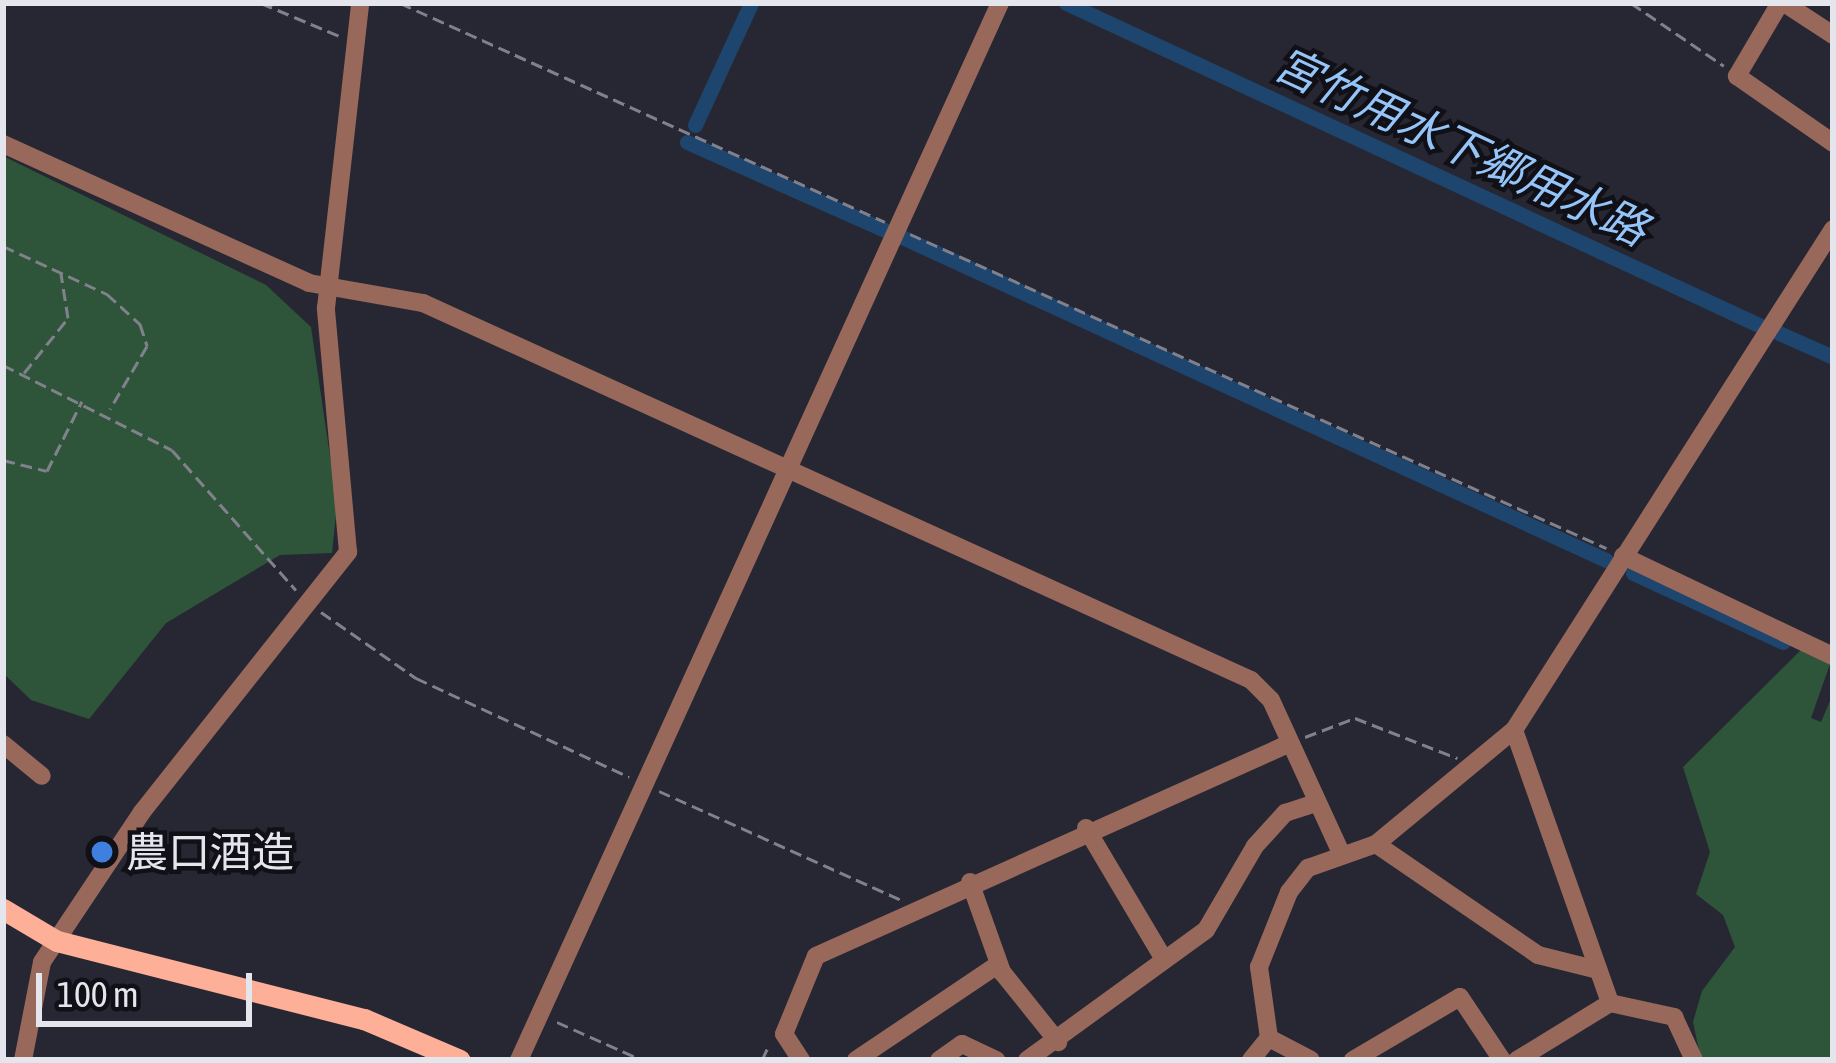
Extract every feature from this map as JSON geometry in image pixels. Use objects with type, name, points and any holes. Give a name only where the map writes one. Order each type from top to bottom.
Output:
[{"type":"main road","points":[[3,908],[57,941],[364,1019],[460,1060]]},
{"type":"street","points":[[22,1060],[35,978],[57,941],[153,797],[313,607],[351,532],[327,282],[360,3]]},
{"type":"street","points":[[519,1060],[1000,3]]},
{"type":"street","points":[[1833,34],[1782,3],[1737,76],[1833,143]]},
{"type":"street","points":[[3,144],[327,282],[423,303],[784,473],[1251,680],[1342,854]]},
{"type":"street","points":[[1251,1060],[1269,1039],[1259,967],[1271,919],[1308,868],[1376,844],[1479,769],[1514,730],[1833,229]]},
{"type":"street","points":[[1622,556],[1833,656]]},
{"type":"street","points":[[1514,730],[1610,1003]]},
{"type":"street","points":[[3,744],[42,776]]},
{"type":"street","points":[[801,1060],[784,1034],[815,956],[1086,828],[1286,745]]},
{"type":"street","points":[[1027,1060],[1058,1042],[1229,904],[1255,846],[1285,813],[1316,802]]},
{"type":"street","points":[[1086,828],[1162,956]]},
{"type":"street","points":[[1376,844],[1538,955],[1598,970]]},
{"type":"street","points":[[970,882],[999,964],[1058,1042]]},
{"type":"street","points":[[856,1060],[999,964]]},
{"type":"street","points":[[1353,1060],[1460,997],[1502,1060]]},
{"type":"street","points":[[1517,1060],[1610,1003],[1674,1017],[1694,1060]]},
{"type":"street","points":[[1269,1039],[1310,1060]]},
{"type":"street","points":[[939,1060],[962,1044],[990,1058]]},
{"type":"path","points":[[262,3],[355,42]]},
{"type":"path","points":[[400,3],[1622,556]]},
{"type":"path","points":[[1631,3],[1737,76]]},
{"type":"path","points":[[3,246],[60,273],[140,324],[147,346],[109,411]]},
{"type":"path","points":[[24,373],[68,318],[60,273]]},
{"type":"path","points":[[3,365],[84,398],[172,449],[313,607],[416,678],[915,905]]},
{"type":"path","points":[[3,460],[47,471],[84,398]]},
{"type":"path","points":[[1286,745],[1355,718],[1479,769]]},
{"type":"path","points":[[539,1014],[642,1060]]},
{"type":"green space","points":[[3,156],[266,285],[311,327],[337,504],[332,553],[280,555],[166,623],[89,719],[31,700],[3,673]]},
{"type":"green space","points":[[1802,649],[1830,664],[1811,718],[1821,722],[1833,694],[1833,1060],[1701,1060],[1693,1022],[1702,991],[1735,947],[1723,915],[1696,894],[1710,852],[1683,767]]},
{"type":"waterway","points":[[695,125],[751,3]]},
{"type":"waterway","name":"宮竹用水下郷用水路","points":[[1066,3],[1761,326]]},
{"type":"waterway","points":[[687,142],[885,230]]},
{"type":"waterway","points":[[902,237],[1606,560]]},
{"type":"waterway","name":"宮竹用水下郷用水路","points":[[1779,333],[1833,357]]},
{"type":"waterway","points":[[1633,573],[1783,642]]},
{"type":"place","name":"農口酒造","points":[[102,852]]}]
